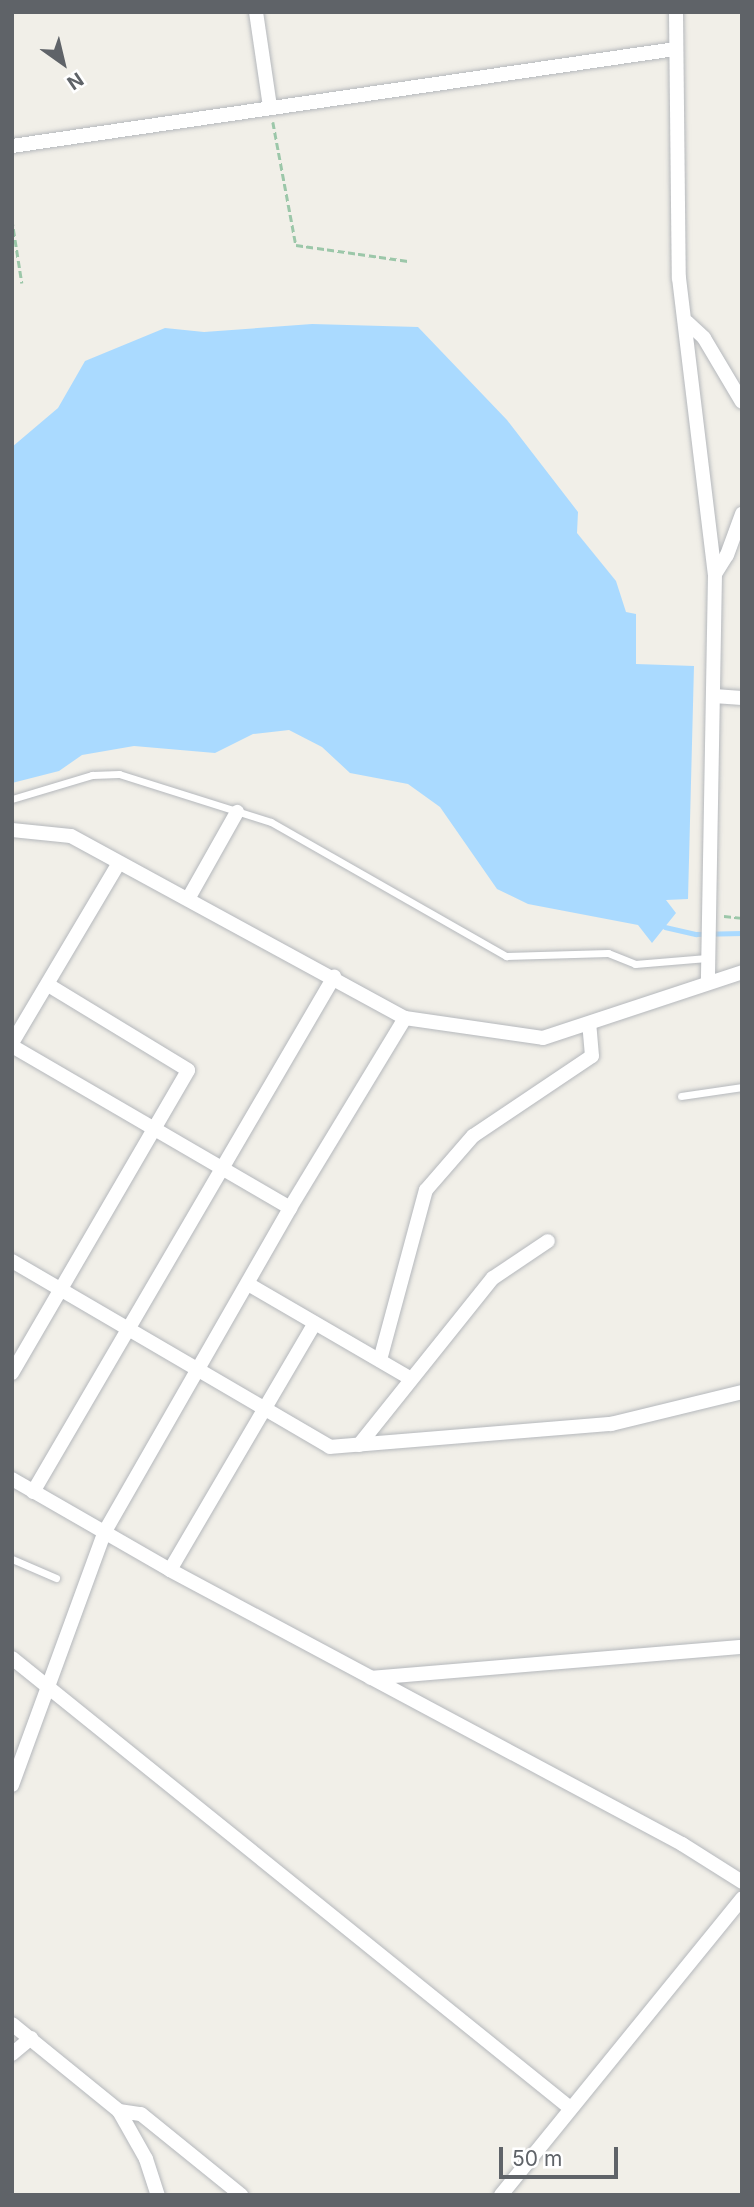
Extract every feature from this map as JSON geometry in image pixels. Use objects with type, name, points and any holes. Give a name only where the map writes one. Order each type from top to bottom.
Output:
[{"type":"street","points":[[256,12],[270,107]]},
{"type":"street","points":[[676,12],[679,278],[687,321],[715,574],[707,916],[708,981]]},
{"type":"street","points":[[12,146],[675,49]]},
{"type":"street","points":[[687,321],[704,338],[742,402]]},
{"type":"street","points":[[715,574],[727,555],[742,514]]},
{"type":"street","points":[[713,696],[742,698]]},
{"type":"street","points":[[187,900],[237,812]]},
{"type":"street","points":[[12,830],[71,836],[405,1018],[543,1038],[708,981],[742,972]]},
{"type":"street","points":[[119,863],[12,1045],[290,1208]]},
{"type":"street","points":[[33,1492],[334,977]]},
{"type":"street","points":[[12,1373],[188,1070],[48,985]]},
{"type":"street","points":[[12,1785],[46,1685],[104,1533],[290,1208],[405,1018]]},
{"type":"street","points":[[380,1360],[426,1190],[473,1136],[592,1056],[589,1024]]},
{"type":"street","points":[[359,1445],[493,1278],[548,1241]]},
{"type":"street","points":[[12,1261],[330,1447],[611,1424],[742,1392]]},
{"type":"street","points":[[248,1284],[411,1379]]},
{"type":"street","points":[[170,1570],[315,1323]]},
{"type":"street","points":[[12,1479],[170,1570],[682,1844],[742,1882]]},
{"type":"street","points":[[370,1678],[742,1647]]},
{"type":"street","points":[[12,1658],[570,2108]]},
{"type":"street","points":[[502,2195],[742,1898]]},
{"type":"street","points":[[12,2024],[119,2111],[146,2159],[158,2195]]},
{"type":"street","points":[[12,2054],[31,2038]]},
{"type":"street","points":[[119,2111],[141,2113],[241,2195]]},
{"type":"lane","points":[[12,799],[92,775],[119,774],[271,822],[506,956],[608,953],[635,964],[707,953]]},
{"type":"lane","points":[[681,1096],[742,1087]]},
{"type":"lane","points":[[12,1559],[55,1578]]},
{"type":"path","points":[[270,107],[296,245],[408,261]]},
{"type":"path","points":[[12,219],[22,283]]},
{"type":"water","points":[[312,324],[418,327],[507,420],[578,512],[577,533],[616,581],[626,612],[636,614],[636,664],[694,666],[688,899],[666,900],[676,913],[652,943],[638,925],[528,904],[497,889],[440,807],[408,784],[350,773],[322,747],[289,730],[253,734],[215,753],[134,746],[82,755],[59,771],[12,783],[12,447],[58,408],[85,361],[165,328],[204,332]]},
{"type":"waterway","points":[[665,927],[696,934],[742,933]]}]
